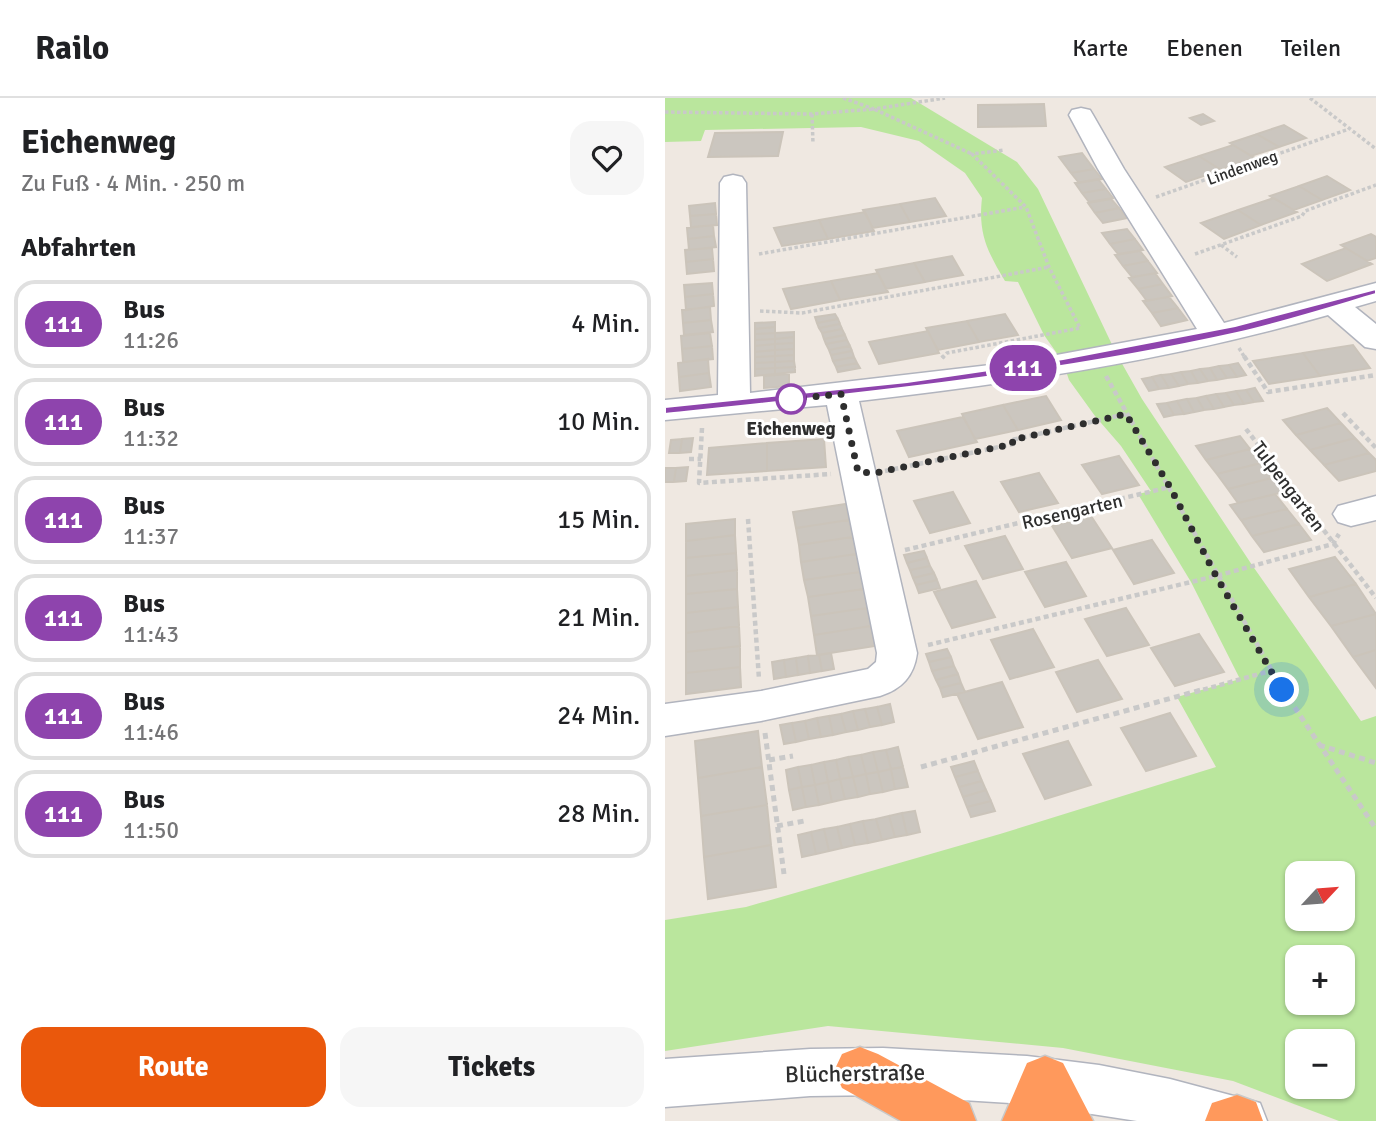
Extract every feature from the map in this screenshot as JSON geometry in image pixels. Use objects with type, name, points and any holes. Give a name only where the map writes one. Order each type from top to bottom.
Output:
[{"type":"highway","points":[[860,1071],[950,1121]]},
{"type":"street","points":[[1081,115],[1171,262],[1227,341]]},
{"type":"street","points":[[733,183],[734,404]]},
{"type":"street","points":[[665,410],[841,394],[1227,341],[1376,292]]},
{"type":"street","points":[[1334,305],[1376,340]]},
{"type":"street","points":[[665,720],[761,706],[880,681],[895,668],[897,653],[841,394]]},
{"type":"street","name":"Blücherstraße","points":[[665,1083],[766,1074],[958,1072],[1047,1107],[1125,1092],[1236,1121]]},
{"type":"path","points":[[843,98],[874,109],[972,154],[1001,180],[1026,207],[1049,267],[1080,328]]},
{"type":"path","points":[[665,112],[812,114],[874,109],[945,98]]},
{"type":"path","points":[[1310,98],[1376,149]]},
{"type":"path","points":[[812,114],[813,144]]},
{"type":"path","name":"Lindenweg","points":[[1135,205],[1349,129]]},
{"type":"path","points":[[972,154],[1005,150]]},
{"type":"path","points":[[1171,262],[1376,186]]},
{"type":"path","points":[[733,258],[1026,207]]},
{"type":"path","points":[[1220,245],[1237,257]]},
{"type":"path","points":[[734,313],[777,310],[802,314],[1049,267]]},
{"type":"path","points":[[1227,341],[1268,393],[1376,375]]},
{"type":"path","points":[[1105,374],[1270,671],[1376,829]]},
{"type":"path","points":[[1343,413],[1376,448]]},
{"type":"path","points":[[702,428],[699,483],[875,473],[1013,444],[1012,440],[1126,414]]},
{"type":"path","name":"Tulpengarten","points":[[1246,429],[1376,598]]},
{"type":"path","points":[[689,459],[701,459]]},
{"type":"path","name":"Rosengarten","points":[[876,557],[1170,487]]},
{"type":"path","name":"Tulpengarten","points":[[1216,576],[1333,544],[1363,511]]},
{"type":"path","points":[[748,519],[761,706],[784,874]]},
{"type":"path","points":[[897,653],[1216,576]]},
{"type":"path","points":[[921,766],[1270,671]]},
{"type":"path","points":[[1318,745],[1376,763]]},
{"type":"path","points":[[769,760],[793,756]]},
{"type":"path","points":[[777,826],[804,821]]},
{"type":"green space","points":[[665,98],[911,98],[1017,162],[1038,189],[1116,353],[1142,399],[1252,565],[1361,721],[1376,716],[1376,1121],[1339,1121],[1233,1081],[1063,1048],[828,1026],[665,1051],[665,920],[746,907],[1000,834],[1216,767],[1177,697],[1240,679],[1191,582],[1138,494],[1151,491],[1121,446],[1069,380],[1063,362],[1044,335],[1018,282],[1005,281],[993,260],[981,222],[982,198],[965,173],[919,141],[861,127],[705,130],[701,141],[665,142]]},
{"type":"building","points":[[1044,104],[1046,126],[978,127],[978,105]]},
{"type":"building","points":[[1203,114],[1214,121],[1201,125],[1190,118]]},
{"type":"building","points":[[1284,125],[1306,138],[1279,147],[1257,134]]},
{"type":"building","points":[[783,132],[778,156],[708,157],[715,133]]},
{"type":"building","points":[[1257,134],[1279,147],[1251,156],[1230,143]]},
{"type":"building","points":[[1233,145],[1255,158],[1221,170],[1199,156]]},
{"type":"building","points":[[1082,153],[1094,169],[1071,173],[1059,157]]},
{"type":"building","points":[[1199,156],[1221,170],[1186,182],[1165,167]]},
{"type":"building","points":[[1094,169],[1102,179],[1079,183],[1071,173]]},
{"type":"building","points":[[1327,176],[1350,190],[1322,200],[1299,186]]},
{"type":"building","points":[[1098,179],[1106,189],[1082,193],[1075,183]]},
{"type":"building","points":[[1299,186],[1322,200],[1294,210],[1270,196]]},
{"type":"building","points":[[1106,189],[1113,198],[1089,202],[1082,193]]},
{"type":"building","points":[[935,198],[946,216],[910,222],[900,204]]},
{"type":"building","points":[[1274,198],[1297,212],[1261,225],[1238,210]]},
{"type":"building","points":[[1111,199],[1119,208],[1095,213],[1088,203]]},
{"type":"building","points":[[715,203],[716,214],[690,216],[689,206]]},
{"type":"building","points":[[900,204],[910,222],[873,228],[863,210]]},
{"type":"building","points":[[1119,208],[1127,218],[1103,223],[1095,213]]},
{"type":"building","points":[[1238,210],[1261,225],[1224,239],[1201,223]]},
{"type":"building","points":[[865,212],[874,231],[828,239],[819,220]]},
{"type":"building","points":[[716,214],[717,225],[691,227],[690,216]]},
{"type":"building","points":[[819,220],[828,239],[782,246],[774,228]]},
{"type":"building","points":[[713,225],[714,236],[688,239],[687,228]]},
{"type":"building","points":[[1127,229],[1135,239],[1110,244],[1102,233]]},
{"type":"building","points":[[1371,234],[1376,237],[1376,258],[1367,261],[1341,245]]},
{"type":"building","points":[[714,236],[716,247],[689,250],[688,239]]},
{"type":"building","points":[[1135,239],[1143,250],[1118,254],[1110,244]]},
{"type":"building","points":[[712,248],[713,259],[686,262],[685,250]]},
{"type":"building","points":[[1346,248],[1372,264],[1327,281],[1302,264]]},
{"type":"building","points":[[1140,251],[1148,261],[1123,266],[1115,255]]},
{"type":"building","points":[[952,256],[963,275],[925,282],[914,263]]},
{"type":"building","points":[[713,259],[714,271],[687,274],[686,262]]},
{"type":"building","points":[[1148,261],[1157,273],[1132,277],[1123,266]]},
{"type":"building","points":[[914,263],[925,282],[886,289],[876,270]]},
{"type":"building","points":[[878,273],[888,292],[840,300],[831,281]]},
{"type":"building","points":[[1155,273],[1163,284],[1138,289],[1129,278]]},
{"type":"building","points":[[831,281],[840,300],[791,309],[783,289]]},
{"type":"building","points":[[712,283],[713,294],[685,297],[684,285]]},
{"type":"building","points":[[1163,284],[1172,296],[1147,301],[1138,289]]},
{"type":"building","points":[[713,294],[714,306],[686,310],[685,297]]},
{"type":"building","points":[[1169,297],[1178,308],[1152,313],[1143,301]]},
{"type":"building","points":[[710,307],[711,320],[683,323],[682,310]]},
{"type":"building","points":[[1178,308],[1187,320],[1161,326],[1152,313]]},
{"type":"building","points":[[835,314],[838,319],[817,323],[815,317]]},
{"type":"building","points":[[1005,314],[1018,335],[979,342],[967,321]]},
{"type":"building","points":[[838,319],[840,324],[819,328],[817,323]]},
{"type":"building","points":[[711,320],[713,332],[684,335],[683,323]]},
{"type":"building","points":[[967,321],[979,342],[938,350],[926,328]]},
{"type":"building","points":[[775,322],[775,327],[755,329],[755,323]]},
{"type":"building","points":[[840,324],[842,329],[822,333],[819,328]]},
{"type":"building","points":[[775,327],[775,333],[755,334],[755,329]]},
{"type":"building","points":[[842,329],[845,335],[824,339],[822,333]]},
{"type":"building","points":[[928,331],[939,353],[879,364],[869,342]]},
{"type":"building","points":[[794,332],[794,337],[775,339],[775,333]]},
{"type":"building","points":[[710,333],[712,346],[682,349],[681,336]]},
{"type":"building","points":[[775,333],[775,339],[755,340],[755,334]]},
{"type":"building","points":[[845,335],[847,340],[826,344],[824,339]]},
{"type":"building","points":[[794,337],[794,343],[775,344],[775,339]]},
{"type":"building","points":[[775,339],[775,344],[755,346],[755,340]]},
{"type":"building","points":[[847,340],[850,346],[829,350],[826,344]]},
{"type":"building","points":[[794,343],[794,349],[775,350],[775,344]]},
{"type":"building","points":[[775,344],[775,350],[755,352],[755,346]]},
{"type":"building","points":[[1353,345],[1370,368],[1320,376],[1303,353]]},
{"type":"building","points":[[712,346],[713,359],[683,362],[682,349]]},
{"type":"building","points":[[850,346],[852,351],[831,355],[829,350]]},
{"type":"building","points":[[794,349],[794,355],[775,356],[775,350]]},
{"type":"building","points":[[775,350],[775,356],[755,357],[755,352]]},
{"type":"building","points":[[852,351],[854,357],[833,361],[831,355]]},
{"type":"building","points":[[1303,353],[1320,376],[1269,384],[1253,361]]},
{"type":"building","points":[[794,355],[794,361],[775,362],[775,356]]},
{"type":"building","points":[[775,356],[775,362],[755,363],[755,357]]},
{"type":"building","points":[[854,357],[857,363],[836,367],[833,361]]},
{"type":"building","points":[[708,359],[709,373],[679,377],[678,363]]},
{"type":"building","points":[[794,361],[795,367],[775,368],[775,362]]},
{"type":"building","points":[[775,362],[775,368],[755,369],[755,363]]},
{"type":"building","points":[[857,363],[860,368],[838,372],[836,367]]},
{"type":"building","points":[[1238,363],[1246,375],[1237,377],[1229,365]]},
{"type":"building","points":[[1229,365],[1237,377],[1227,378],[1219,366]]},
{"type":"building","points":[[1219,366],[1227,378],[1217,380],[1210,368]]},
{"type":"building","points":[[795,367],[795,372],[775,374],[775,368]]},
{"type":"building","points":[[775,368],[775,374],[755,376],[755,369]]},
{"type":"building","points":[[1210,368],[1217,380],[1208,381],[1200,369]]},
{"type":"building","points":[[1200,369],[1208,381],[1198,383],[1191,371]]},
{"type":"building","points":[[1191,371],[1198,383],[1188,384],[1181,372]]},
{"type":"building","points":[[1181,372],[1188,384],[1179,386],[1171,374]]},
{"type":"building","points":[[709,373],[711,387],[680,391],[679,377]]},
{"type":"building","points":[[789,374],[789,386],[764,388],[764,376]]},
{"type":"building","points":[[1171,374],[1179,386],[1169,388],[1161,375]]},
{"type":"building","points":[[1161,375],[1169,388],[1159,389],[1152,377]]},
{"type":"building","points":[[1152,377],[1159,389],[1149,391],[1142,379]]},
{"type":"building","points":[[1255,388],[1263,401],[1254,402],[1246,390]]},
{"type":"building","points":[[1246,390],[1254,402],[1244,404],[1236,391]]},
{"type":"building","points":[[1236,391],[1244,404],[1234,405],[1226,393]]},
{"type":"building","points":[[1226,393],[1234,405],[1224,407],[1216,394]]},
{"type":"building","points":[[1216,394],[1224,407],[1214,409],[1206,396]]},
{"type":"building","points":[[1046,396],[1061,420],[1018,430],[1003,405]]},
{"type":"building","points":[[1206,396],[1214,409],[1204,410],[1197,398]]},
{"type":"building","points":[[1197,398],[1204,410],[1194,412],[1187,399]]},
{"type":"building","points":[[1187,399],[1194,412],[1184,414],[1177,401]]},
{"type":"building","points":[[1177,401],[1184,414],[1174,415],[1167,403]]},
{"type":"building","points":[[1167,403],[1174,415],[1164,417],[1157,404]]},
{"type":"building","points":[[1003,405],[1018,430],[975,439],[962,414]]},
{"type":"building","points":[[1327,408],[1341,423],[1296,435],[1283,420]]},
{"type":"building","points":[[963,417],[977,442],[909,457],[897,431]]},
{"type":"building","points":[[1341,423],[1355,438],[1310,450],[1296,435]]},
{"type":"building","points":[[1240,436],[1250,449],[1206,460],[1196,446]]},
{"type":"building","points":[[693,438],[691,452],[680,453],[682,439]]},
{"type":"building","points":[[1355,438],[1369,453],[1324,465],[1310,450]]},
{"type":"building","points":[[682,439],[680,453],[669,453],[671,440]]},
{"type":"building","points":[[824,439],[826,467],[767,471],[767,443]]},
{"type":"building","points":[[767,443],[767,471],[707,475],[709,448]]},
{"type":"building","points":[[1250,449],[1261,463],[1217,474],[1206,460]]},
{"type":"building","points":[[1369,453],[1376,460],[1376,471],[1339,481],[1324,465]]},
{"type":"building","points":[[1119,456],[1139,485],[1102,494],[1082,465]]},
{"type":"building","points":[[1261,463],[1272,478],[1228,489],[1217,474]]},
{"type":"building","points":[[688,467],[686,481],[674,482],[676,468]]},
{"type":"building","points":[[665,468],[676,468],[674,482],[665,482]]},
{"type":"building","points":[[1039,473],[1058,503],[1019,512],[1001,482]]},
{"type":"building","points":[[1272,478],[1284,492],[1238,503],[1228,489]]},
{"type":"building","points":[[953,492],[970,523],[930,533],[914,501]]},
{"type":"building","points":[[1275,494],[1287,509],[1241,520],[1230,505]]},
{"type":"building","points":[[846,504],[849,520],[796,528],[793,512]]},
{"type":"building","points":[[1287,509],[1299,524],[1252,536],[1241,520]]},
{"type":"building","points":[[1091,516],[1112,548],[1072,558],[1052,526]]},
{"type":"building","points":[[735,519],[735,535],[686,541],[686,524]]},
{"type":"building","points":[[849,520],[853,537],[799,545],[796,528]]},
{"type":"building","points":[[1299,524],[1311,540],[1264,552],[1252,536]]},
{"type":"building","points":[[735,535],[736,553],[686,558],[686,541]]},
{"type":"building","points":[[1005,536],[1023,569],[983,579],[965,546]]},
{"type":"building","points":[[853,537],[856,554],[801,562],[799,545]]},
{"type":"building","points":[[1152,540],[1174,573],[1134,584],[1113,550]]},
{"type":"building","points":[[924,551],[927,558],[907,563],[904,555]]},
{"type":"building","points":[[736,553],[737,570],[686,576],[686,558]]},
{"type":"building","points":[[856,554],[860,572],[804,580],[801,562]]},
{"type":"building","points":[[1335,557],[1356,584],[1309,597],[1289,569]]},
{"type":"building","points":[[927,558],[930,566],[910,570],[907,563]]},
{"type":"building","points":[[1066,562],[1086,596],[1045,607],[1025,572]]},
{"type":"building","points":[[930,566],[934,573],[913,578],[910,570]]},
{"type":"building","points":[[737,570],[737,589],[686,594],[686,576]]},
{"type":"building","points":[[860,572],[864,589],[808,597],[804,580]]},
{"type":"building","points":[[934,573],[937,580],[916,585],[913,578]]},
{"type":"building","points":[[937,580],[940,588],[919,593],[916,585]]},
{"type":"building","points":[[976,581],[995,617],[952,628],[934,592]]},
{"type":"building","points":[[1356,584],[1376,614],[1331,626],[1309,597]]},
{"type":"building","points":[[737,589],[738,607],[686,613],[686,594]]},
{"type":"building","points":[[864,589],[867,608],[811,616],[808,597]]},
{"type":"building","points":[[738,607],[739,626],[686,633],[686,613]]},
{"type":"building","points":[[867,608],[871,626],[814,635],[811,616]]},
{"type":"building","points":[[1126,608],[1149,645],[1107,656],[1085,619]]},
{"type":"building","points":[[1376,614],[1376,650],[1353,657],[1331,626]]},
{"type":"building","points":[[739,626],[740,646],[686,652],[686,633]]},
{"type":"building","points":[[871,626],[875,646],[817,655],[814,635]]},
{"type":"building","points":[[1033,629],[1054,667],[1010,679],[991,640]]},
{"type":"building","points":[[1199,634],[1224,672],[1175,686],[1151,648]]},
{"type":"building","points":[[740,646],[740,667],[686,673],[686,652]]},
{"type":"building","points":[[947,649],[951,657],[929,662],[926,654]]},
{"type":"building","points":[[1376,650],[1376,688],[1353,657]]},
{"type":"building","points":[[831,653],[834,669],[822,671],[819,655]]},
{"type":"building","points":[[819,655],[822,671],[810,673],[808,656]]},
{"type":"building","points":[[808,656],[810,673],[798,675],[796,658]]},
{"type":"building","points":[[951,657],[954,666],[932,671],[929,662]]},
{"type":"building","points":[[796,658],[798,675],[786,677],[784,660]]},
{"type":"building","points":[[784,660],[786,677],[774,679],[772,662]]},
{"type":"building","points":[[1098,660],[1122,699],[1077,712],[1056,672]]},
{"type":"building","points":[[954,666],[958,674],[936,680],[932,671]]},
{"type":"building","points":[[740,667],[741,687],[686,694],[686,673]]},
{"type":"building","points":[[958,674],[961,683],[940,688],[936,680]]},
{"type":"building","points":[[1002,682],[1023,727],[978,739],[957,694]]},
{"type":"building","points":[[961,683],[965,692],[943,697],[940,688]]},
{"type":"building","points":[[890,704],[894,722],[882,725],[877,707]]},
{"type":"building","points":[[877,707],[882,725],[870,727],[865,709]]},
{"type":"building","points":[[865,709],[870,727],[858,730],[853,711]]},
{"type":"building","points":[[853,711],[858,730],[846,732],[841,714]]},
{"type":"building","points":[[1170,713],[1196,756],[1146,771],[1121,728]]},
{"type":"building","points":[[841,714],[846,732],[833,735],[829,716]]},
{"type":"building","points":[[829,716],[833,735],[821,737],[817,718]]},
{"type":"building","points":[[817,718],[821,737],[809,739],[805,721]]},
{"type":"building","points":[[805,721],[809,739],[796,742],[792,723]]},
{"type":"building","points":[[792,723],[796,742],[784,744],[780,725]]},
{"type":"building","points":[[758,731],[762,767],[698,778],[695,741]]},
{"type":"building","points":[[1068,741],[1091,785],[1045,799],[1023,754]]},
{"type":"building","points":[[898,747],[903,767],[891,769],[886,750]]},
{"type":"building","points":[[886,750],[891,769],[878,772],[873,752]]},
{"type":"building","points":[[873,752],[878,772],[866,774],[861,755]]},
{"type":"building","points":[[861,755],[866,774],[853,777],[848,757]]},
{"type":"building","points":[[848,757],[853,777],[840,779],[836,760]]},
{"type":"building","points":[[836,760],[840,779],[828,782],[824,762]]},
{"type":"building","points":[[974,761],[978,771],[955,777],[951,767]]},
{"type":"building","points":[[824,762],[828,782],[815,785],[811,765]]},
{"type":"building","points":[[811,765],[815,785],[802,787],[798,767]]},
{"type":"building","points":[[762,767],[767,805],[701,816],[698,778]]},
{"type":"building","points":[[798,767],[802,787],[789,790],[786,770]]},
{"type":"building","points":[[903,767],[908,787],[895,789],[891,769]]},
{"type":"building","points":[[891,769],[895,789],[883,792],[878,772]]},
{"type":"building","points":[[978,771],[982,781],[959,787],[955,777]]},
{"type":"building","points":[[878,772],[883,792],[870,794],[866,774]]},
{"type":"building","points":[[866,774],[870,794],[858,797],[853,777]]},
{"type":"building","points":[[853,777],[858,797],[845,799],[840,779]]},
{"type":"building","points":[[840,779],[845,799],[832,802],[828,782]]},
{"type":"building","points":[[982,781],[986,790],[963,797],[959,787]]},
{"type":"building","points":[[828,782],[832,802],[819,805],[815,785]]},
{"type":"building","points":[[815,785],[819,805],[806,807],[802,787]]},
{"type":"building","points":[[802,787],[806,807],[793,810],[789,790]]},
{"type":"building","points":[[986,790],[991,801],[967,807],[963,797]]},
{"type":"building","points":[[991,801],[995,811],[971,817],[967,807]]},
{"type":"building","points":[[767,805],[771,845],[704,857],[701,816]]},
{"type":"building","points":[[915,811],[920,832],[907,835],[902,813]]},
{"type":"building","points":[[902,813],[907,835],[895,837],[889,816]]},
{"type":"building","points":[[889,816],[895,837],[882,840],[876,819]]},
{"type":"building","points":[[876,819],[882,840],[868,843],[863,821]]},
{"type":"building","points":[[863,821],[868,843],[855,845],[850,824]]},
{"type":"building","points":[[850,824],[855,845],[842,848],[837,827]]},
{"type":"building","points":[[837,827],[842,848],[829,851],[824,829]]},
{"type":"building","points":[[824,829],[829,851],[816,854],[811,832]]},
{"type":"building","points":[[811,832],[816,854],[802,857],[798,835]]},
{"type":"building","points":[[771,845],[776,887],[708,899],[704,857]]},
{"type":"bus line","name":"111","points":[[665,410],[907,386],[1063,362],[1236,330],[1376,292]]},
{"type":"place","name":"Eichenweg","points":[[791,399]]},
{"type":"route","points":[[791,399],[841,394],[858,472],[875,473],[1013,444],[1012,440],[1126,414],[1170,487],[1216,576],[1282,690]]}]
